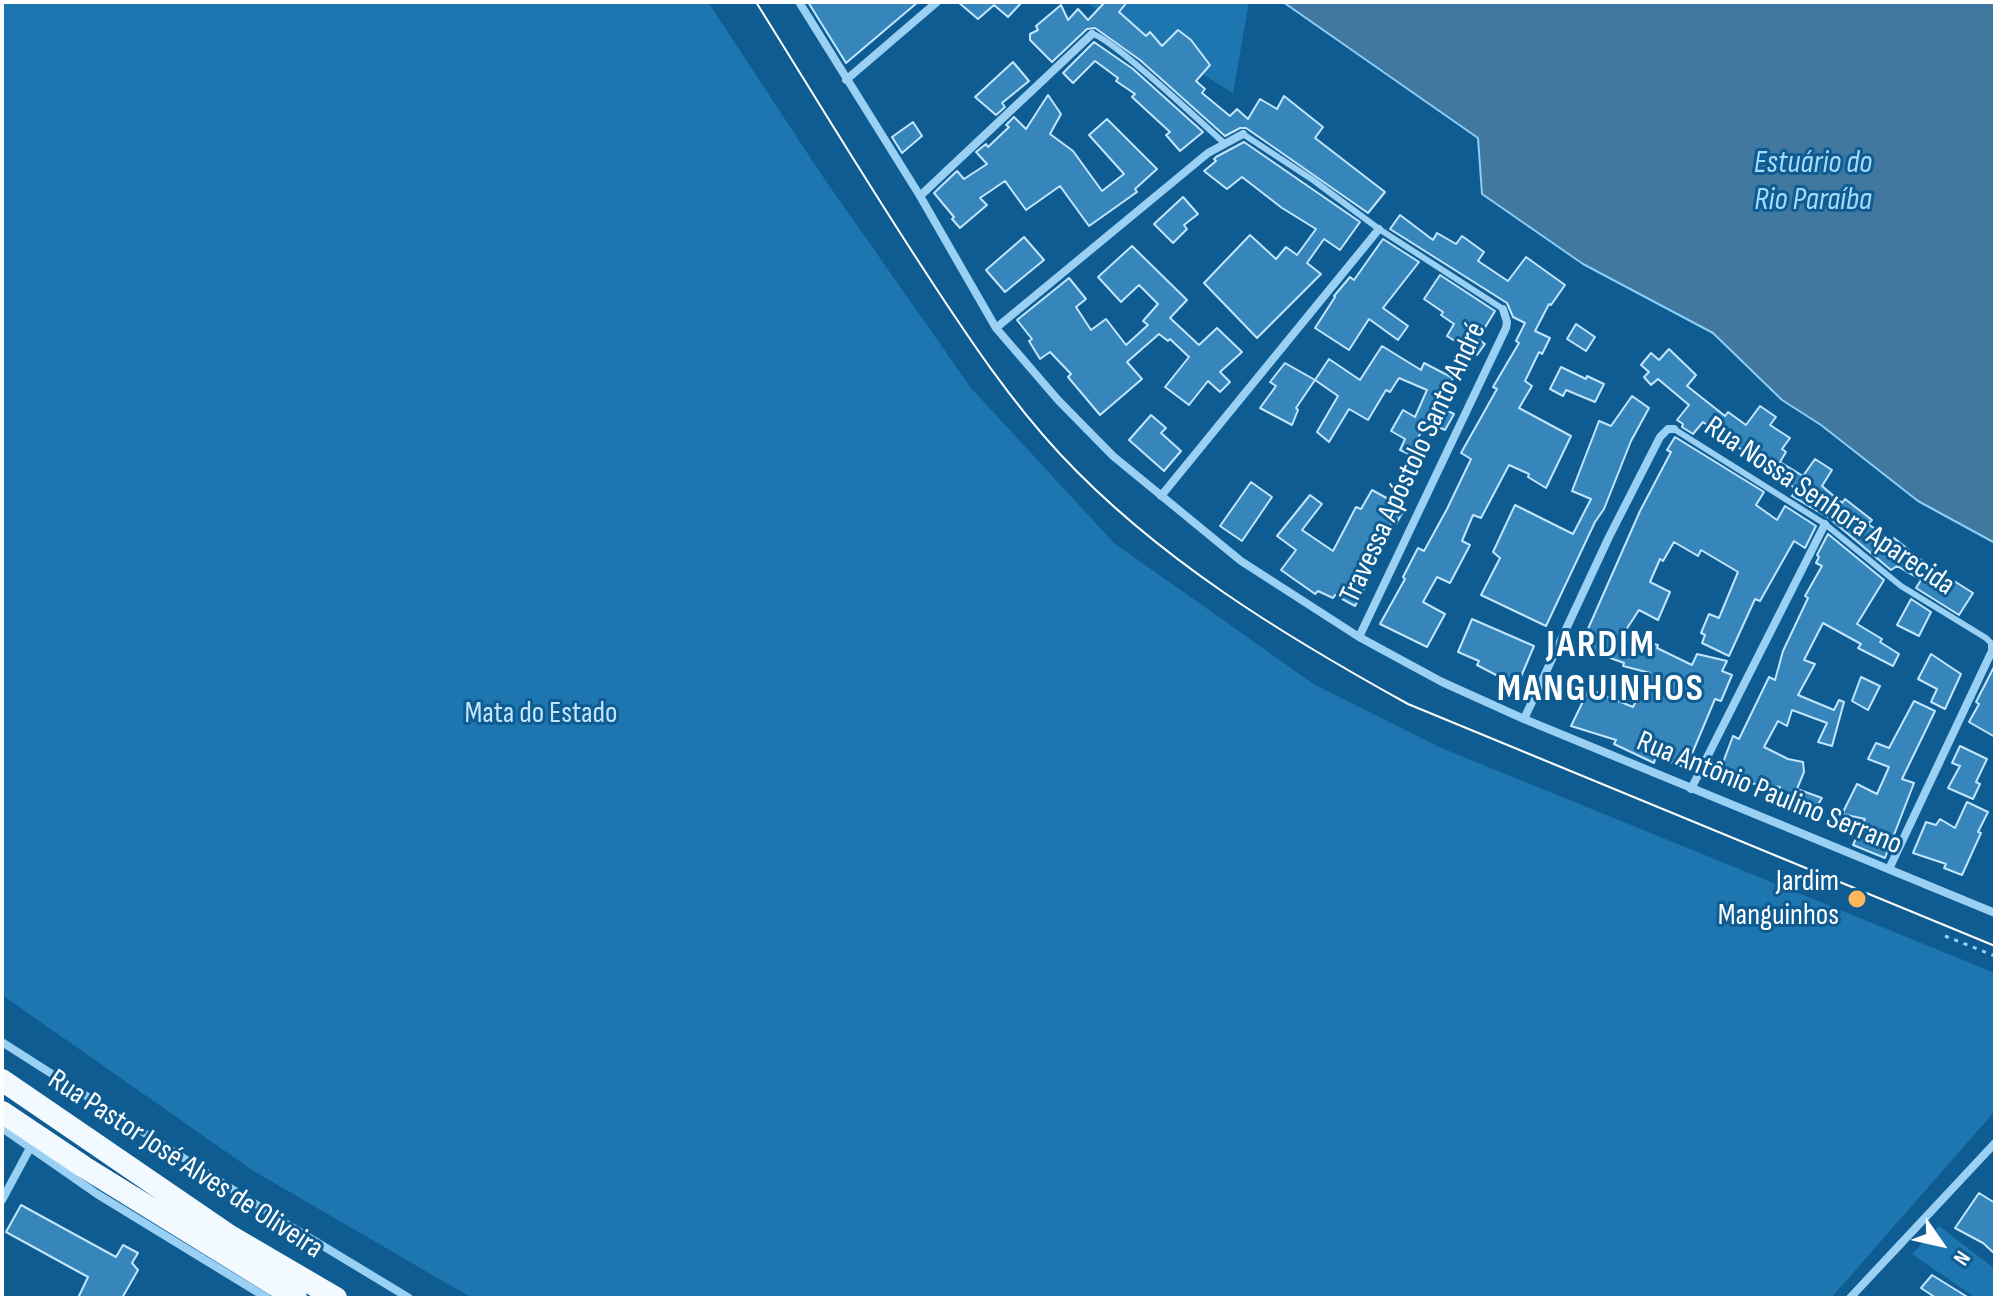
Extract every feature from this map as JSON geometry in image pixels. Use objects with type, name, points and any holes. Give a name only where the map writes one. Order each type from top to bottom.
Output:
[{"type":"highway","name":"Rua Pastor José Alves de Oliveira","points":[[2,1080],[230,1236],[336,1298]]},
{"type":"highway","name":"Rua Pastor José Alves de Oliveira","points":[[2,1112],[84,1167],[296,1298]]},
{"type":"street","name":"Rua Antônio Paulino Serrano","points":[[799,2],[920,196],[996,328],[1102,445],[1241,561],[1359,637],[1442,682],[1691,789],[1995,913]]},
{"type":"street","points":[[846,80],[937,2]]},
{"type":"street","points":[[920,196],[1092,34]]},
{"type":"street","points":[[996,328],[1208,153],[1243,134]]},
{"type":"street","points":[[1161,496],[1379,229]]},
{"type":"street","name":"Travessa Apóstolo Santo André","points":[[1359,637],[1506,328],[1503,309]]},
{"type":"street","points":[[1524,719],[1609,537],[1660,437],[1668,429],[1674,429]]},
{"type":"street","points":[[1691,789],[1825,524]]},
{"type":"street","points":[[1889,869],[1991,653]]},
{"type":"street","points":[[2,1042],[290,1226],[409,1298]]},
{"type":"street","points":[[2,1128],[97,1194],[267,1298]]},
{"type":"street","points":[[1850,1298],[1995,1143]]},
{"type":"street","points":[[2,1200],[30,1148]]},
{"type":"lane","points":[[1092,34],[1102,37],[1224,143]]},
{"type":"lane","points":[[1243,134],[1379,229],[1503,309]]},
{"type":"lane","name":"Rua Nossa Senhora Aparecida","points":[[1674,429],[1825,524],[1901,586],[1986,638],[1991,643],[1991,653]]},
{"type":"path","points":[[1945,936],[1995,956]]},
{"type":"green space","name":"Mata do Estado","points":[[2,2],[708,2],[821,174],[971,388],[1114,543],[1315,685],[1439,747],[1995,973],[1995,1111],[1831,1298],[472,1298],[252,1170],[2,995]]},
{"type":"green space","points":[[1085,2],[1249,2],[1233,93]]},
{"type":"green space","points":[[1939,1226],[1995,1269],[1995,1298],[1976,1298],[1912,1254]]},
{"type":"water","name":"Estuário do Rio Paraíba","points":[[1283,2],[1995,2],[1995,543],[1918,501],[1821,425],[1782,400],[1713,333],[1583,264],[1482,194],[1478,138]]},
{"type":"building","points":[[808,2],[918,2],[846,63]]},
{"type":"building","points":[[958,2],[1022,2],[1008,17],[994,5],[978,19]]},
{"type":"building","points":[[1105,2],[1127,2],[1119,12],[1146,36],[1150,32],[1162,46],[1178,30],[1191,40],[1210,65],[1196,81],[1205,89],[1202,93],[1230,116],[1237,109],[1248,119],[1260,99],[1277,109],[1284,96],[1323,127],[1315,138],[1385,192],[1368,213],[1246,128],[1225,136],[1140,60],[1095,28],[1087,29],[1052,62],[1030,40],[1030,34],[1038,30],[1036,26],[1061,5],[1068,20],[1078,9],[1088,20]]},
{"type":"building","points":[[1094,42],[1133,69],[1203,132],[1180,151],[1166,135],[1170,132],[1132,97],[1135,94],[1095,61],[1073,83],[1063,73]]},
{"type":"building","points":[[1013,62],[1029,81],[1002,103],[1005,107],[996,115],[975,97]]},
{"type":"building","points":[[1048,95],[1061,114],[1050,134],[1073,151],[1102,191],[1124,174],[1089,135],[1107,119],[1157,169],[1135,189],[1137,192],[1089,226],[1060,186],[1026,210],[1005,181],[980,198],[987,205],[960,228],[934,193],[957,171],[964,179],[987,164],[976,152],[986,144],[988,147],[1009,127],[1006,125],[1014,117],[1026,129]]},
{"type":"building","points":[[913,122],[922,136],[902,153],[892,137]]},
{"type":"building","points":[[1244,142],[1360,222],[1340,250],[1324,239],[1307,263],[1321,274],[1257,338],[1204,283],[1250,235],[1276,259],[1286,247],[1297,255],[1316,229],[1242,177],[1227,189],[1204,171],[1216,161],[1216,157]]},
{"type":"building","points":[[1183,197],[1198,214],[1184,225],[1187,229],[1173,243],[1154,224]]},
{"type":"building","points":[[1400,215],[1433,240],[1437,233],[1456,244],[1462,236],[1484,252],[1478,261],[1508,281],[1526,257],[1565,285],[1549,304],[1535,331],[1550,338],[1542,354],[1539,352],[1525,381],[1532,386],[1519,408],[1571,436],[1546,488],[1528,477],[1529,474],[1509,465],[1481,518],[1473,515],[1462,541],[1470,545],[1450,583],[1437,577],[1423,602],[1445,614],[1427,647],[1380,624],[1418,548],[1424,551],[1447,509],[1471,459],[1461,453],[1497,389],[1493,387],[1519,343],[1516,341],[1525,323],[1513,317],[1507,303],[1390,229]]},
{"type":"building","points":[[1024,237],[1044,260],[1005,292],[986,270]]},
{"type":"building","points":[[1383,239],[1419,262],[1383,308],[1408,326],[1398,340],[1369,319],[1349,350],[1315,328],[1334,296],[1350,277],[1354,280]]},
{"type":"building","points":[[1132,246],[1187,300],[1170,318],[1199,345],[1217,328],[1242,352],[1220,372],[1230,382],[1220,392],[1208,381],[1189,405],[1165,387],[1189,357],[1170,339],[1168,341],[1159,334],[1127,362],[1142,379],[1100,415],[1068,377],[1071,374],[1050,352],[1040,359],[1029,341],[1032,339],[1017,320],[1069,278],[1086,299],[1076,307],[1091,330],[1106,319],[1126,345],[1148,325],[1143,321],[1158,304],[1139,285],[1121,302],[1098,277]]},
{"type":"building","points":[[1440,275],[1495,311],[1478,339],[1485,344],[1477,355],[1447,336],[1454,324],[1424,299]]},
{"type":"building","points":[[1576,324],[1595,337],[1586,351],[1567,339]]},
{"type":"building","points":[[1382,346],[1421,370],[1424,363],[1453,378],[1438,406],[1454,414],[1445,430],[1427,422],[1409,454],[1400,450],[1405,439],[1391,431],[1403,410],[1415,417],[1427,390],[1399,378],[1390,392],[1386,390],[1368,420],[1349,409],[1329,442],[1317,432],[1338,396],[1315,380],[1329,359],[1360,380]]},
{"type":"building","points":[[1669,349],[1696,375],[1687,386],[1725,416],[1728,412],[1746,425],[1760,406],[1776,417],[1770,425],[1790,438],[1782,449],[1786,452],[1780,462],[1803,476],[1815,459],[1832,470],[1822,486],[1842,503],[1845,499],[1872,520],[1868,524],[1892,541],[1894,538],[1924,562],[1973,593],[1959,615],[1916,588],[1921,580],[1897,566],[1891,570],[1829,518],[1792,496],[1796,489],[1703,422],[1693,434],[1682,427],[1683,424],[1677,420],[1689,405],[1658,379],[1651,385],[1644,377],[1649,372],[1641,365],[1651,353],[1659,360]]},
{"type":"building","points":[[1285,363],[1315,380],[1296,408],[1298,410],[1292,425],[1260,408],[1276,386],[1270,382]]},
{"type":"building","points":[[1561,367],[1604,384],[1595,402],[1566,390],[1563,396],[1550,389]]},
{"type":"building","points":[[1632,396],[1649,408],[1631,441],[1604,509],[1546,626],[1481,595],[1500,558],[1493,552],[1515,505],[1573,534],[1591,499],[1572,491],[1599,421],[1611,426]]},
{"type":"building","points":[[1151,415],[1166,428],[1161,433],[1181,451],[1164,471],[1129,440]]},
{"type":"building","points":[[1675,437],[1764,492],[1756,505],[1777,520],[1785,506],[1816,526],[1805,548],[1794,541],[1760,601],[1755,599],[1729,656],[1702,643],[1705,635],[1701,633],[1709,614],[1719,618],[1738,572],[1701,550],[1698,556],[1674,542],[1663,561],[1660,559],[1650,582],[1670,592],[1658,620],[1639,610],[1622,636],[1658,645],[1657,648],[1692,665],[1697,654],[1727,661],[1722,671],[1732,675],[1721,701],[1715,699],[1686,768],[1656,756],[1654,763],[1614,744],[1616,740],[1571,726],[1589,689],[1633,707],[1650,673],[1623,666],[1624,663],[1580,647],[1640,511],[1671,452],[1667,450]]},
{"type":"building","points":[[1251,482],[1272,497],[1242,541],[1220,526]]},
{"type":"building","points":[[1372,490],[1405,508],[1396,524],[1392,522],[1360,582],[1366,585],[1355,606],[1335,595],[1333,598],[1318,591],[1315,594],[1281,570],[1296,550],[1277,536],[1310,495],[1322,504],[1302,530],[1333,551],[1356,507],[1361,509]]},
{"type":"building","points":[[1828,534],[1884,580],[1857,624],[1899,654],[1893,666],[1858,648],[1861,644],[1823,623],[1804,660],[1815,664],[1798,695],[1834,710],[1839,700],[1844,702],[1832,746],[1818,742],[1827,723],[1792,710],[1787,726],[1778,721],[1764,747],[1788,759],[1803,762],[1804,772],[1797,789],[1822,798],[1814,811],[1776,798],[1780,787],[1740,782],[1719,773],[1733,736],[1739,739],[1769,677],[1775,680],[1783,651],[1808,598],[1805,596],[1822,566],[1816,563],[1817,555]]},
{"type":"building","points":[[1911,599],[1931,612],[1919,636],[1897,625]]},
{"type":"building","points":[[1472,619],[1534,646],[1517,686],[1477,665],[1479,661],[1458,652]]},
{"type":"building","points":[[1931,654],[1961,674],[1945,709],[1931,702],[1937,689],[1918,679]]},
{"type":"building","points":[[1995,665],[1995,737],[1969,722]]},
{"type":"building","points":[[1861,677],[1880,686],[1868,710],[1852,701]]},
{"type":"building","points":[[1914,701],[1935,711],[1902,779],[1914,783],[1885,858],[1853,845],[1865,819],[1842,814],[1857,784],[1877,794],[1889,767],[1868,759],[1876,743],[1889,748]]},
{"type":"building","points":[[1960,746],[1987,759],[1976,782],[1980,784],[1973,799],[1948,788],[1960,766],[1952,763]]},
{"type":"building","points":[[1967,802],[1988,812],[1962,875],[1944,868],[1946,864],[1913,853],[1926,822],[1936,825],[1940,819],[1955,828]]},
{"type":"building","points":[[1979,1193],[1995,1203],[1995,1254],[1983,1243],[1955,1228]]},
{"type":"building","points":[[21,1205],[116,1257],[123,1245],[138,1253],[132,1263],[138,1270],[122,1298],[78,1298],[88,1277],[6,1232]]},
{"type":"building","points":[[1932,1275],[1969,1298],[1936,1298],[1921,1288]]},
{"type":"tram line","points":[[756,2],[908,245],[1007,391],[1060,454],[1098,492],[1180,561],[1315,651],[1408,704],[1995,946]]},
{"type":"place","name":"Jardim Manguinhos","points":[[1857,899]]},
{"type":"district","name":"JARDIM MANGUINHOS","points":[[1601,668]]}]
